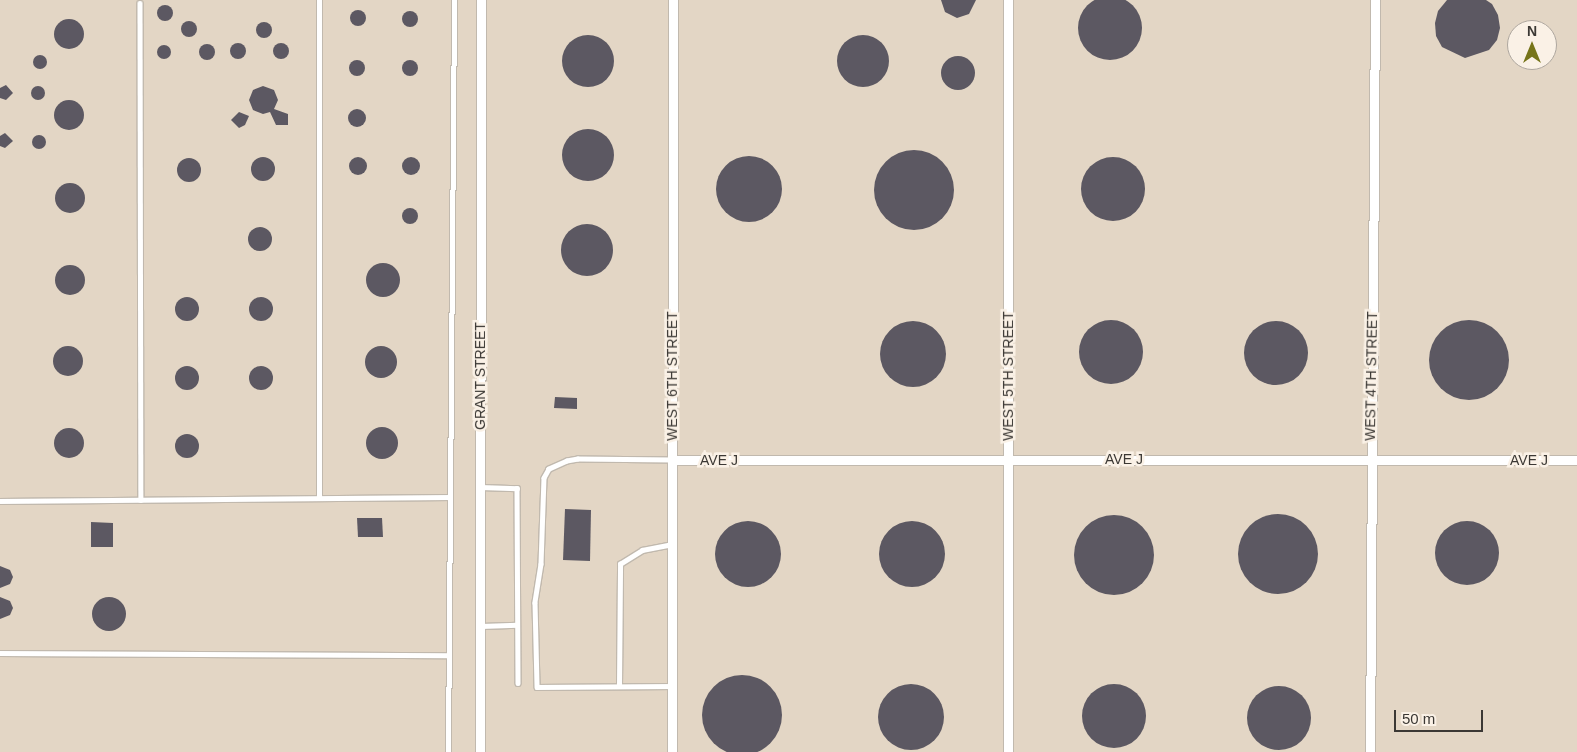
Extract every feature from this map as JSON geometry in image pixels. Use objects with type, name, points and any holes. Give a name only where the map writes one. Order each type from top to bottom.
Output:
[{"type":"street","name":"GRANT STREET","points":[[480,752],[481,0]]},
{"type":"street","name":"WEST 6TH STREET","points":[[672,752],[673,0]]},
{"type":"street","name":"WEST 5TH STREET","points":[[1008,0],[1008,752]]},
{"type":"street","name":"WEST 4TH STREET","points":[[1370,752],[1370,460],[1375,0]]},
{"type":"street","name":"AVE J","points":[[672,460],[1577,460]]},
{"type":"lane","points":[[319,0],[319,498]]},
{"type":"lane","points":[[448,752],[448,497],[454,0]]},
{"type":"lane","points":[[140,3],[141,500]]},
{"type":"lane","points":[[672,460],[566,460],[549,470],[544,478],[541,564],[535,603],[537,687],[672,686]]},
{"type":"lane","points":[[480,487],[517,488],[518,684]]},
{"type":"lane","points":[[0,501],[448,497]]},
{"type":"lane","points":[[619,686],[620,564],[642,550],[672,544]]},
{"type":"lane","points":[[480,626],[517,625]]},
{"type":"lane","points":[[0,653],[448,655]]},
{"type":"shaded area","points":[[0,0],[1577,0],[1577,752],[0,752]]},
{"type":"building","points":[[1110,-4],[1128,2],[1136,10],[1142,28],[1136,46],[1128,54],[1110,60],[1092,54],[1084,46],[1078,28],[1084,10],[1092,2]]},
{"type":"building","points":[[941,0],[976,0],[969,14],[957,18],[945,12]]},
{"type":"building","points":[[1447,0],[1486,0],[1492,4],[1498,15],[1500,28],[1497,40],[1489,50],[1465,58],[1442,47],[1436,36],[1435,23],[1438,11]]},
{"type":"building","points":[[165,5],[173,13],[165,21],[157,13]]},
{"type":"building","points":[[355,10],[361,10],[366,15],[364,24],[355,26],[350,21],[350,15]]},
{"type":"building","points":[[407,11],[413,11],[418,16],[416,25],[407,27],[402,22],[402,16]]},
{"type":"building","points":[[69,19],[75,20],[83,28],[83,40],[75,48],[69,49],[63,48],[55,40],[54,34],[55,28],[63,20]]},
{"type":"building","points":[[189,21],[197,29],[189,37],[181,29]]},
{"type":"building","points":[[264,22],[272,30],[264,38],[256,30]]},
{"type":"building","points":[[588,35],[598,37],[606,43],[612,51],[614,61],[612,71],[606,79],[598,85],[588,87],[578,85],[570,79],[564,71],[562,61],[564,51],[570,43],[578,37]]},
{"type":"building","points":[[863,35],[873,37],[881,43],[887,51],[889,61],[887,71],[881,79],[873,85],[863,87],[853,85],[845,79],[839,71],[837,61],[839,51],[845,43],[853,37]]},
{"type":"building","points":[[238,43],[246,51],[238,59],[230,51]]},
{"type":"building","points":[[281,43],[289,51],[281,59],[273,51]]},
{"type":"building","points":[[207,44],[215,52],[207,60],[199,52]]},
{"type":"building","points":[[161,45],[167,45],[171,52],[167,59],[161,59],[157,55],[157,49]]},
{"type":"building","points":[[37,55],[43,55],[47,62],[43,69],[37,69],[33,65],[33,59]]},
{"type":"building","points":[[958,56],[965,57],[970,61],[974,66],[974,80],[970,85],[965,89],[958,90],[951,89],[946,85],[942,80],[941,73],[942,66],[946,61],[951,57]]},
{"type":"building","points":[[354,60],[360,60],[365,65],[363,74],[354,76],[349,71],[349,65]]},
{"type":"building","points":[[407,60],[413,60],[418,65],[416,74],[407,76],[402,71],[402,65]]},
{"type":"building","points":[[6,85],[13,93],[6,100],[0,98],[0,88]]},
{"type":"building","points":[[35,86],[41,86],[45,93],[41,100],[35,100],[31,96],[31,90]]},
{"type":"building","points":[[263,86],[274,90],[278,100],[274,109],[288,114],[288,125],[276,125],[270,112],[263,114],[253,110],[249,100],[253,90]]},
{"type":"building","points":[[69,100],[75,101],[83,109],[83,121],[75,129],[69,130],[63,129],[55,121],[54,115],[55,109],[63,101]]},
{"type":"building","points":[[357,109],[363,112],[366,118],[363,124],[357,127],[351,124],[348,118],[351,112]]},
{"type":"building","points":[[239,112],[249,116],[245,125],[239,128],[231,120]]},
{"type":"building","points":[[588,129],[598,131],[606,137],[612,145],[614,155],[612,165],[606,173],[598,179],[588,181],[578,179],[570,173],[564,165],[562,155],[564,145],[570,137],[578,131]]},
{"type":"building","points":[[5,133],[13,141],[5,148],[0,146],[0,136]]},
{"type":"building","points":[[36,135],[42,135],[46,142],[42,149],[36,149],[32,145],[32,139]]},
{"type":"building","points":[[914,150],[929,153],[942,162],[951,175],[954,190],[951,205],[942,218],[929,227],[914,230],[899,227],[886,218],[877,205],[874,190],[877,175],[886,162],[899,153]]},
{"type":"building","points":[[749,156],[762,158],[777,171],[780,176],[782,189],[780,202],[767,217],[762,220],[749,222],[736,220],[721,207],[718,202],[716,189],[718,176],[731,161],[736,158]]},
{"type":"building","points":[[263,157],[271,161],[275,169],[271,177],[263,181],[255,177],[251,169],[255,161]]},
{"type":"building","points":[[358,157],[364,160],[367,166],[364,172],[358,175],[352,172],[349,166],[352,160]]},
{"type":"building","points":[[411,157],[417,160],[420,166],[417,172],[411,175],[405,172],[402,166],[405,160]]},
{"type":"building","points":[[1107,157],[1119,157],[1136,166],[1143,177],[1145,189],[1143,201],[1136,212],[1119,221],[1107,221],[1095,216],[1086,207],[1081,195],[1081,183],[1086,171],[1095,162]]},
{"type":"building","points":[[189,158],[197,162],[201,170],[197,178],[189,182],[181,178],[177,170],[181,162]]},
{"type":"building","points":[[70,183],[76,184],[84,192],[84,204],[76,212],[70,213],[64,212],[56,204],[55,198],[56,192],[64,184]]},
{"type":"building","points":[[410,208],[418,216],[410,224],[402,216]]},
{"type":"building","points":[[587,224],[597,226],[605,232],[611,240],[613,250],[611,260],[605,268],[597,274],[587,276],[577,274],[569,268],[563,260],[561,250],[563,240],[569,232],[577,226]]},
{"type":"building","points":[[260,227],[268,231],[272,239],[268,247],[260,251],[252,247],[248,239],[252,231]]},
{"type":"building","points":[[383,263],[395,268],[400,280],[395,292],[383,297],[371,292],[366,280],[371,268]]},
{"type":"building","points":[[70,265],[76,266],[84,274],[84,286],[76,294],[70,295],[64,294],[56,286],[55,280],[56,274],[64,266]]},
{"type":"building","points":[[187,297],[195,301],[199,309],[195,317],[187,321],[179,317],[175,309],[179,301]]},
{"type":"building","points":[[261,297],[269,301],[273,309],[269,317],[261,321],[253,317],[249,309],[253,301]]},
{"type":"building","points":[[1105,320],[1117,320],[1134,329],[1141,340],[1143,352],[1141,364],[1134,375],[1117,384],[1105,384],[1093,379],[1084,370],[1079,358],[1079,346],[1084,334],[1093,325]]},
{"type":"building","points":[[1461,320],[1477,320],[1498,331],[1509,352],[1509,368],[1498,389],[1477,400],[1461,400],[1447,394],[1435,382],[1429,368],[1429,352],[1435,338],[1447,326]]},
{"type":"building","points":[[913,321],[926,323],[941,336],[944,341],[946,354],[944,367],[931,382],[926,385],[913,387],[900,385],[885,372],[882,367],[880,354],[882,341],[895,326],[900,323]]},
{"type":"building","points":[[1270,321],[1282,321],[1299,330],[1306,341],[1308,353],[1306,365],[1299,376],[1282,385],[1270,385],[1258,380],[1249,371],[1244,359],[1244,347],[1249,335],[1258,326]]},
{"type":"building","points":[[68,346],[74,347],[82,355],[82,367],[74,375],[68,376],[62,375],[54,367],[53,361],[54,355],[62,347]]},
{"type":"building","points":[[381,346],[387,347],[392,351],[396,356],[396,368],[392,373],[387,377],[381,378],[375,377],[370,373],[366,368],[365,362],[366,356],[370,351],[375,347]]},
{"type":"building","points":[[187,366],[195,370],[199,378],[195,386],[187,390],[179,386],[175,378],[179,370]]},
{"type":"building","points":[[261,366],[269,370],[273,378],[269,386],[261,390],[253,386],[249,378],[253,370]]},
{"type":"building","points":[[555,397],[577,398],[577,409],[554,408]]},
{"type":"building","points":[[382,427],[388,428],[393,432],[397,437],[397,449],[393,454],[388,458],[382,459],[376,458],[371,454],[367,449],[366,443],[367,437],[371,432],[376,428]]},
{"type":"building","points":[[69,428],[75,429],[83,437],[83,449],[75,457],[69,458],[63,457],[55,449],[54,443],[55,437],[63,429]]},
{"type":"building","points":[[187,434],[195,438],[199,446],[195,454],[187,458],[179,454],[175,446],[179,438]]},
{"type":"building","points":[[565,509],[591,510],[590,561],[563,560]]},
{"type":"building","points":[[1270,514],[1286,514],[1307,525],[1318,546],[1318,562],[1307,583],[1286,594],[1270,594],[1256,588],[1244,576],[1238,562],[1238,546],[1244,532],[1256,520]]},
{"type":"building","points":[[1106,515],[1122,515],[1143,526],[1154,547],[1154,563],[1143,584],[1122,595],[1106,595],[1092,589],[1080,577],[1074,563],[1074,547],[1080,533],[1092,521]]},
{"type":"building","points":[[357,518],[382,518],[383,537],[358,537]]},
{"type":"building","points":[[748,521],[761,523],[776,536],[779,541],[781,554],[779,567],[766,582],[761,585],[748,587],[735,585],[720,572],[717,567],[715,554],[717,541],[730,526],[735,523]]},
{"type":"building","points":[[912,521],[925,523],[940,536],[943,541],[945,554],[943,567],[930,582],[925,585],[912,587],[899,585],[884,572],[881,567],[879,554],[881,541],[894,526],[899,523]]},
{"type":"building","points":[[1461,521],[1473,521],[1490,530],[1497,541],[1499,553],[1497,565],[1490,576],[1473,585],[1461,585],[1449,580],[1440,571],[1435,559],[1435,547],[1440,535],[1449,526]]},
{"type":"building","points":[[91,522],[113,523],[113,547],[91,547]]},
{"type":"building","points":[[0,566],[10,570],[13,577],[10,584],[0,588]]},
{"type":"building","points":[[0,597],[10,601],[13,608],[10,615],[0,619]]},
{"type":"building","points":[[109,597],[121,602],[126,614],[121,626],[109,631],[97,626],[92,614],[97,602]]},
{"type":"building","points":[[742,675],[757,678],[770,687],[779,700],[782,715],[779,730],[770,743],[757,752],[742,755],[727,752],[714,743],[705,730],[702,715],[705,700],[714,687],[727,678]]},
{"type":"building","points":[[911,684],[924,686],[939,699],[942,704],[944,717],[942,730],[929,745],[924,748],[911,750],[898,748],[883,735],[880,730],[878,717],[880,704],[893,689],[898,686]]},
{"type":"building","points":[[1108,684],[1120,684],[1137,693],[1144,704],[1146,716],[1144,728],[1137,739],[1120,748],[1108,748],[1096,743],[1087,734],[1082,722],[1082,710],[1087,698],[1096,689]]},
{"type":"building","points":[[1273,686],[1285,686],[1302,695],[1309,706],[1311,718],[1309,730],[1302,741],[1285,750],[1273,750],[1261,745],[1252,736],[1247,724],[1247,712],[1252,700],[1261,691]]}]
